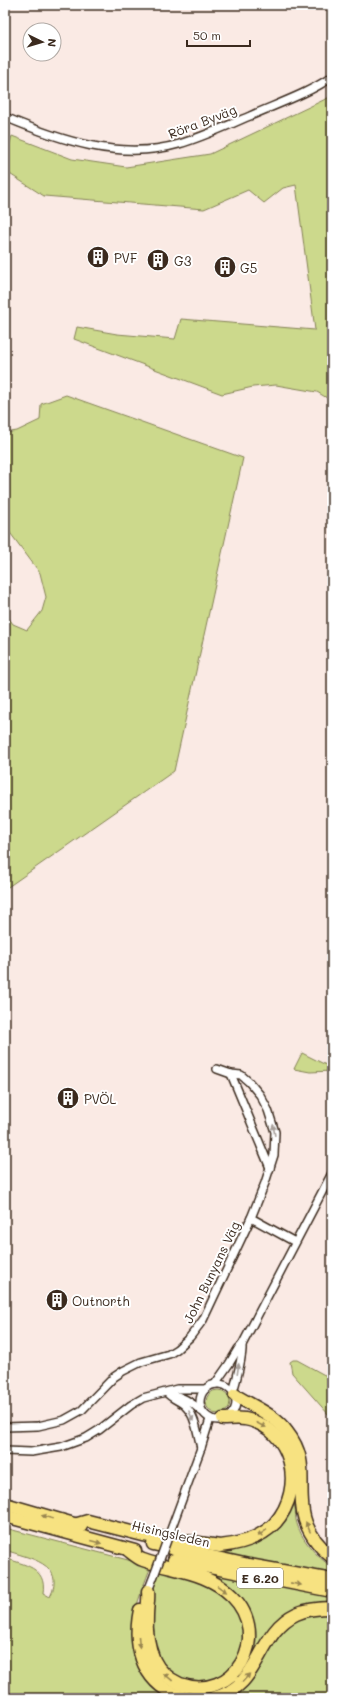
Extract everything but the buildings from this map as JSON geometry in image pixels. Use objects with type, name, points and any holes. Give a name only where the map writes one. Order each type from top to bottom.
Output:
[{"type":"highway","points":[[234,1394],[270,1415],[279,1422],[290,1436],[297,1449],[301,1465],[302,1507],[306,1521],[317,1541],[332,1557]]},
{"type":"highway","points":[[74,1524],[88,1521],[143,1535],[220,1546],[233,1545],[249,1540],[264,1532],[275,1523],[282,1513],[289,1497],[292,1484],[292,1472],[287,1453],[280,1440],[269,1429],[244,1419],[223,1419]]},
{"type":"highway","name":"Hisingsleden","points":[[5,1504],[74,1524],[189,1552],[332,1580]]},
{"type":"highway","name":"Hisingsleden","points":[[5,1516],[128,1550],[224,1571],[332,1591]]},
{"type":"highway","points":[[128,1550],[141,1560],[183,1570],[200,1576],[218,1585],[234,1598],[244,1613],[249,1627],[250,1637],[246,1656],[237,1671],[226,1681],[218,1685],[204,1688],[186,1686],[168,1677],[156,1664],[149,1645],[146,1627],[149,1598],[148,1591]]},
{"type":"highway","points":[[148,1591],[143,1597],[138,1626],[138,1645],[142,1660],[148,1671],[157,1682],[169,1692],[186,1698]]},
{"type":"highway","points":[[213,1698],[231,1691],[243,1681],[252,1670],[273,1634],[287,1620],[309,1610],[332,1608]]},
{"type":"street","name":"Röra Byväg","points":[[5,118],[88,146],[122,150],[154,149],[179,144],[205,135],[311,89],[332,77]]},
{"type":"street","name":"John Bunyans Väg","points":[[5,1427],[42,1426],[64,1420],[82,1410],[114,1377],[123,1371],[141,1362],[169,1354],[190,1337],[203,1320],[251,1218],[270,1168],[275,1146],[275,1132],[268,1110],[260,1095],[241,1075],[231,1074],[217,1069]]},
{"type":"street","points":[[231,1074],[270,1168]]},
{"type":"street","points":[[5,1451],[46,1450],[75,1443],[99,1430],[130,1405],[149,1395],[167,1393],[177,1389],[205,1389],[215,1384],[242,1345],[332,1173]]},
{"type":"street","name":"John Bunyans Väg","points":[[251,1218],[295,1242]]},
{"type":"street","points":[[167,1393],[193,1402],[214,1420],[223,1419],[230,1416],[236,1403],[234,1394],[242,1345]]},
{"type":"street","points":[[215,1384],[227,1386],[234,1394]]},
{"type":"street","points":[[202,1411],[200,1399],[205,1389]]},
{"type":"street","points":[[167,1393],[172,1399],[187,1408],[193,1420],[201,1448]]},
{"type":"street","points":[[148,1591],[201,1448],[210,1418]]},
{"type":"green space","points":[[332,96],[332,401],[317,392],[276,385],[253,387],[222,394],[74,339],[77,327],[117,334],[175,339],[181,319],[315,330],[296,185],[283,188],[264,203],[248,190],[204,209],[44,196],[5,171],[5,159],[12,136],[72,159],[126,167],[210,154]]},
{"type":"green space","points":[[66,395],[243,458],[174,771],[5,889],[5,613],[13,624],[27,630],[42,611],[46,597],[40,573],[5,526],[5,433],[17,431],[40,420],[41,404]]},
{"type":"green space","points":[[302,1053],[332,1068],[332,1071],[310,1072],[294,1069]]},
{"type":"green space","points":[[297,1360],[332,1379],[332,1415],[329,1415],[292,1373],[290,1362]]},
{"type":"green space","points":[[218,1390],[223,1391],[229,1397],[229,1407],[223,1413],[218,1414],[213,1413],[207,1407],[206,1402],[207,1397],[213,1391]]},
{"type":"green space","points":[[294,1504],[296,1520],[301,1534],[315,1553],[332,1567],[332,1574],[210,1552],[250,1545],[268,1536],[285,1518]]},
{"type":"green space","points":[[5,1528],[151,1566],[135,1613],[132,1638],[133,1650],[138,1664],[147,1677],[159,1692],[169,1698],[5,1698],[5,1558],[26,1565],[38,1572],[43,1584],[43,1593],[50,1597],[54,1586],[53,1576],[49,1569],[34,1559],[5,1550]]},
{"type":"green space","points":[[161,1566],[214,1588],[239,1610],[246,1647],[228,1676],[191,1684],[170,1674],[157,1654],[150,1629],[153,1590]]},
{"type":"green space","points":[[204,1572],[332,1596],[332,1604],[305,1607],[234,1682],[245,1667],[250,1656],[252,1624]]},
{"type":"green space","points":[[332,1612],[332,1698],[229,1698],[244,1688],[251,1681],[278,1636],[292,1621],[305,1615]]},
{"type":"place","name":"PVF","points":[[98,257]]},
{"type":"place","name":"G3","points":[[158,260]]},
{"type":"place","name":"G5","points":[[225,267]]},
{"type":"place","name":"PVÖL","points":[[68,1098]]},
{"type":"place","name":"Outnorth","points":[[57,1300]]}]
